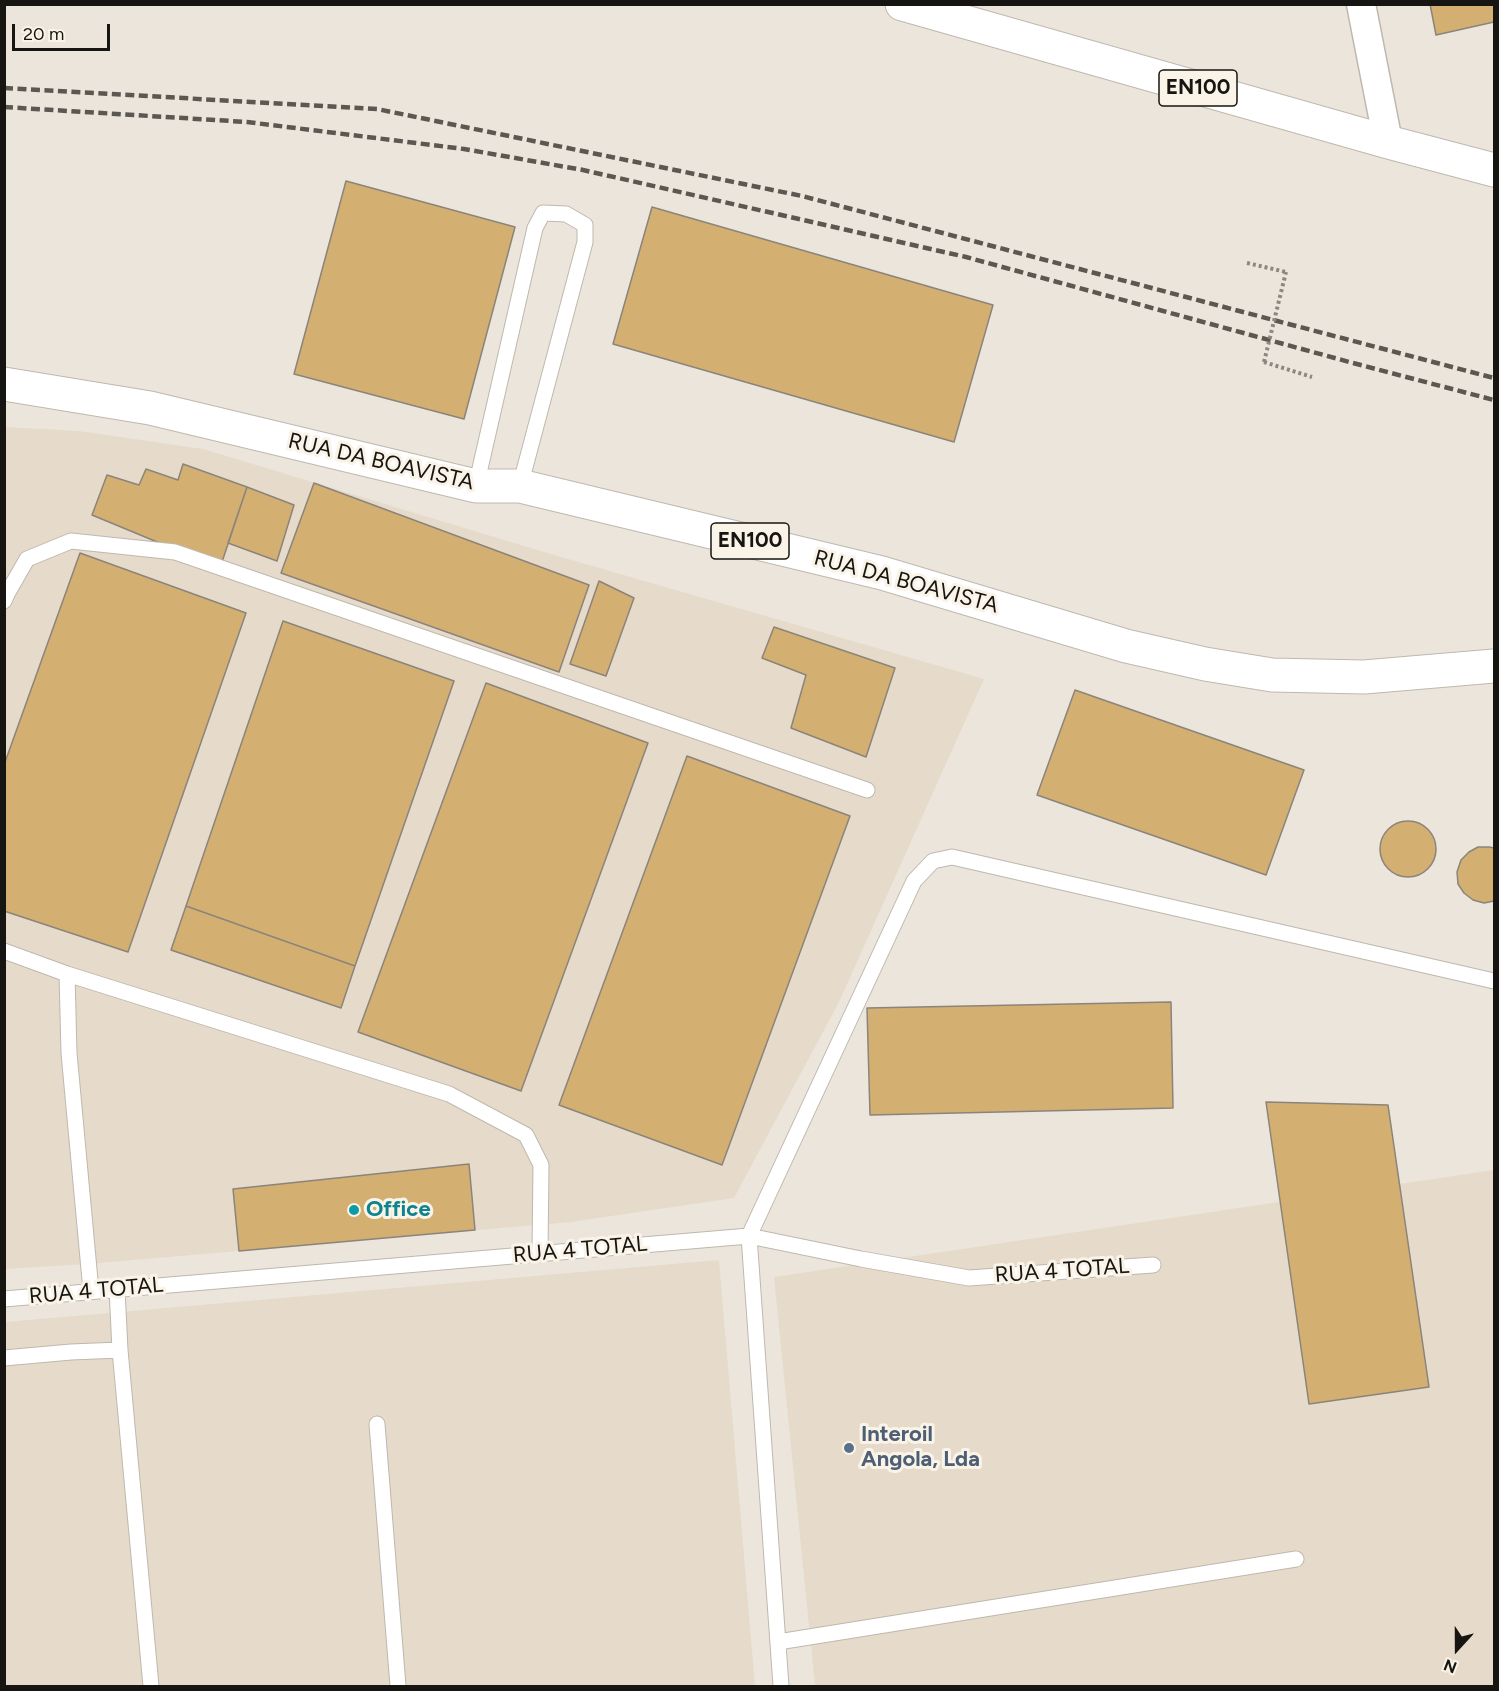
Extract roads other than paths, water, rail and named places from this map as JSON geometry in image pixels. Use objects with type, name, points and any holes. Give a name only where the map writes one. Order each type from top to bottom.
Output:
[{"type":"main road","name":"EN100","points":[[902,4],[973,15],[1388,142],[1494,170]]},
{"type":"main road","name":"RUA DA BOAVISTA","points":[[4,384],[150,408],[476,486],[520,486],[882,573],[1126,646],[1206,664],[1272,675],[1364,677],[1494,666]]},
{"type":"street","points":[[1361,4],[1388,142]]},
{"type":"lane","points":[[476,486],[536,228],[543,213],[566,214],[585,225],[585,242],[520,486]]},
{"type":"lane","points":[[4,601],[27,559],[71,541],[175,552],[867,790]]},
{"type":"lane","points":[[781,1686],[749,1236],[914,881],[933,861],[951,857],[1494,981]]},
{"type":"lane","points":[[4,951],[66,974],[449,1094],[525,1135],[541,1165],[540,1253]]},
{"type":"lane","points":[[66,974],[69,1053],[90,1291]]},
{"type":"lane","name":"RUA 4 TOTAL","points":[[4,1299],[749,1236],[969,1278],[1153,1265]]},
{"type":"lane","points":[[117,1289],[120,1350],[151,1686]]},
{"type":"lane","points":[[4,1358],[120,1350]]},
{"type":"lane","points":[[377,1424],[398,1686]]},
{"type":"lane","points":[[778,1642],[1296,1559]]},
{"type":"railway","points":[[4,88],[377,109],[802,196],[1494,378]]},
{"type":"railway","points":[[4,107],[247,122],[464,149],[583,170],[966,257],[1494,400]]},
{"type":"place","name":"Office","points":[[354,1210]]},
{"type":"place","name":"Interoil Angola, Lda","points":[[849,1448]]}]
